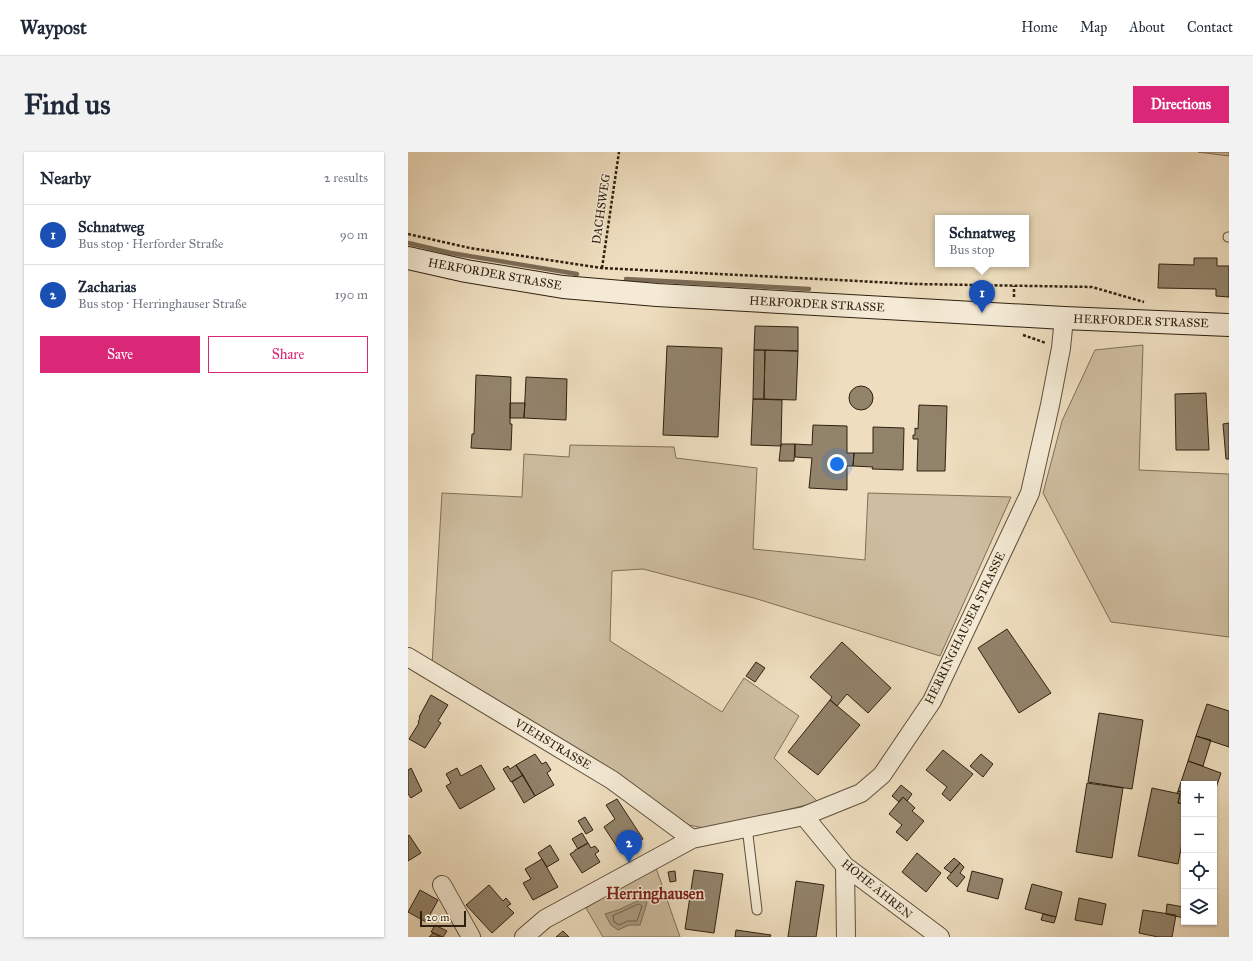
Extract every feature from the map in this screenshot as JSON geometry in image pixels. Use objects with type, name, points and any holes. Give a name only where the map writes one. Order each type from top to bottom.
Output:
[{"type":"main road","name":"HERFORDER STRASSE","points":[[408,258],[466,271],[563,286],[657,295],[1064,318],[1229,325]]},
{"type":"street","name":"HERRINGHAUSER STRASSE","points":[[524,937],[545,919],[692,839],[804,816],[861,793],[882,775],[932,700],[1030,493],[1061,348],[1064,318]]},
{"type":"street","name":"VIEHSTRASSE","points":[[408,657],[612,780],[692,839]]},
{"type":"street","name":"HOHE ÄHREN","points":[[804,816],[845,866],[940,937]]},
{"type":"street","points":[[845,866],[846,937]]},
{"type":"street","points":[[442,885],[472,937]]},
{"type":"lane","points":[[747,827],[757,910]]},
{"type":"path","name":"DACHSWEG","points":[[602,268],[619,152]]},
{"type":"path","points":[[408,234],[470,248],[602,268],[916,284],[1092,287],[1146,302]]},
{"type":"path","points":[[875,282],[877,289]]},
{"type":"path","points":[[914,291],[916,284]]},
{"type":"path","points":[[1018,334],[1061,348]]},
{"type":"shaded area","points":[[1198,152],[1229,152],[1229,156]]},
{"type":"shaded area","points":[[1143,345],[1139,470],[1229,474],[1229,637],[1111,622],[1043,493],[1062,421],[1095,350]]},
{"type":"shaded area","points":[[570,445],[674,447],[676,458],[757,468],[753,549],[865,560],[868,493],[1011,497],[940,656],[754,598],[643,569],[612,571],[610,641],[722,712],[744,678],[799,716],[774,758],[818,802],[709,829],[678,823],[432,665],[442,493],[522,497],[524,454],[569,457]]},
{"type":"shaded area","points":[[655,865],[680,937],[603,937],[586,908]]},
{"type":"water","points":[[644,898],[647,903],[640,925],[629,925],[618,930],[611,925],[605,914],[618,910]]},
{"type":"building","points":[[1194,258],[1217,258],[1217,266],[1229,266],[1229,297],[1216,296],[1216,289],[1158,288],[1159,264],[1194,265]]},
{"type":"building","points":[[755,326],[798,327],[798,351],[754,350]]},
{"type":"building","points":[[667,346],[722,348],[718,437],[663,435]]},
{"type":"building","points":[[754,350],[765,350],[764,399],[753,399]]},
{"type":"building","points":[[765,350],[798,351],[796,400],[764,399]]},
{"type":"building","points":[[476,375],[511,377],[511,450],[471,448],[472,434],[474,434]]},
{"type":"building","points":[[526,377],[567,379],[566,420],[524,418]]},
{"type":"building","points":[[861,386],[870,389],[873,398],[870,407],[861,410],[852,407],[849,398],[852,389]]},
{"type":"building","points":[[1206,393],[1209,450],[1176,450],[1175,394]]},
{"type":"building","points":[[753,399],[782,400],[781,446],[751,445]]},
{"type":"building","points":[[510,403],[525,403],[524,418],[510,418]]},
{"type":"building","points":[[919,405],[947,406],[945,471],[917,471],[918,439],[913,439],[913,435],[915,435],[915,428],[918,429]]},
{"type":"building","points":[[1229,423],[1229,459],[1226,459],[1223,424]]},
{"type":"building","points":[[813,425],[847,426],[847,453],[854,453],[853,466],[847,466],[847,490],[809,488],[812,458],[795,457],[795,444],[812,445]]},
{"type":"building","points":[[873,427],[904,428],[903,470],[872,469],[873,467],[853,466],[854,453],[873,453]]},
{"type":"building","points":[[781,444],[795,444],[794,461],[779,461]]},
{"type":"building","points":[[1007,629],[1051,693],[1019,713],[978,648]]},
{"type":"building","points":[[842,642],[891,688],[868,713],[847,694],[837,706],[830,700],[832,697],[810,677]]},
{"type":"building","points":[[756,662],[765,668],[755,682],[746,676]]},
{"type":"building","points":[[431,695],[448,705],[438,721],[441,723],[425,748],[409,739],[419,723],[419,717]]},
{"type":"building","points":[[830,700],[860,725],[818,775],[788,752]]},
{"type":"building","points":[[1207,704],[1229,711],[1229,747],[1196,736]]},
{"type":"building","points":[[1099,713],[1143,720],[1132,789],[1088,782]]},
{"type":"building","points":[[1196,736],[1211,740],[1203,766],[1188,761]]},
{"type":"building","points":[[943,750],[973,774],[950,801],[942,794],[947,787],[926,770]]},
{"type":"building","points":[[535,754],[542,764],[546,762],[551,770],[547,773],[554,785],[535,796],[516,765]]},
{"type":"building","points":[[981,754],[993,764],[983,777],[970,766]]},
{"type":"building","points":[[1188,761],[1221,773],[1217,785],[1217,781],[1181,781]]},
{"type":"building","points":[[481,765],[495,789],[460,809],[446,786],[451,783],[446,774],[457,768],[461,776]]},
{"type":"building","points":[[516,765],[523,775],[511,782],[503,769],[508,766],[510,769]]},
{"type":"building","points":[[411,768],[422,791],[411,798],[408,794],[408,770]]},
{"type":"building","points":[[523,775],[535,796],[524,803],[512,782]]},
{"type":"building","points":[[1181,782],[1181,792],[1178,791]]},
{"type":"building","points":[[1087,783],[1123,788],[1112,858],[1076,852]]},
{"type":"building","points":[[901,785],[912,794],[907,801],[903,797],[899,802],[892,796]]},
{"type":"building","points":[[1152,788],[1180,794],[1178,803],[1181,804],[1181,848],[1178,864],[1138,856]]},
{"type":"building","points":[[1178,791],[1181,792],[1181,804],[1178,803],[1180,794],[1177,793]]},
{"type":"building","points":[[903,797],[915,808],[912,811],[924,821],[907,841],[896,832],[902,825],[889,814]]},
{"type":"building","points":[[617,799],[643,839],[621,853],[604,827],[615,819],[606,805]]},
{"type":"building","points":[[585,817],[593,830],[586,834],[578,821]]},
{"type":"building","points":[[582,833],[588,843],[578,849],[572,839]]},
{"type":"building","points":[[409,835],[421,853],[408,861],[408,836]]},
{"type":"building","points":[[588,843],[591,848],[595,846],[599,851],[595,854],[600,862],[582,873],[570,854]]},
{"type":"building","points":[[550,845],[559,860],[547,867],[538,853]]},
{"type":"building","points":[[917,853],[941,873],[926,892],[902,872]]},
{"type":"building","points":[[954,858],[960,863],[951,873],[944,868]]},
{"type":"building","points":[[542,859],[558,887],[533,900],[523,883],[531,879],[525,869]]},
{"type":"building","points":[[960,863],[964,867],[960,873],[965,877],[957,887],[947,878]]},
{"type":"building","points":[[694,870],[723,874],[714,933],[685,929]]},
{"type":"building","points":[[675,871],[676,881],[670,882],[668,872]]},
{"type":"building","points":[[972,871],[1003,879],[998,899],[967,891]]},
{"type":"building","points":[[796,881],[824,885],[816,937],[788,937]]},
{"type":"building","points":[[1032,884],[1062,892],[1056,917],[1025,909]]},
{"type":"building","points":[[489,885],[503,901],[506,898],[511,904],[507,906],[514,913],[492,933],[466,905]]},
{"type":"building","points":[[420,890],[438,900],[426,922],[408,912]]},
{"type":"building","points":[[1079,898],[1106,904],[1102,925],[1075,920]]},
{"type":"building","points":[[1167,904],[1181,906],[1181,917],[1166,914]]},
{"type":"building","points":[[1143,910],[1176,915],[1172,937],[1158,937],[1139,933]]},
{"type":"building","points":[[1043,914],[1056,917],[1054,923],[1041,920]]},
{"type":"building","points":[[435,925],[447,931],[443,937],[431,932]]},
{"type":"building","points":[[736,930],[771,935],[770,937],[735,937]]},
{"type":"building","points":[[563,931],[569,937],[556,937]]},
{"type":"building","points":[[433,933],[441,937],[429,937]]},
{"type":"waterway","points":[[408,243],[451,253],[577,274]]},
{"type":"waterway","points":[[626,279],[809,289]]},
{"type":"place","name":"Schnatweg","points":[[982,313]]},
{"type":"place","name":"Zacharias","points":[[629,863]]},
{"type":"district","name":"Herringhausen","points":[[655,893]]}]
